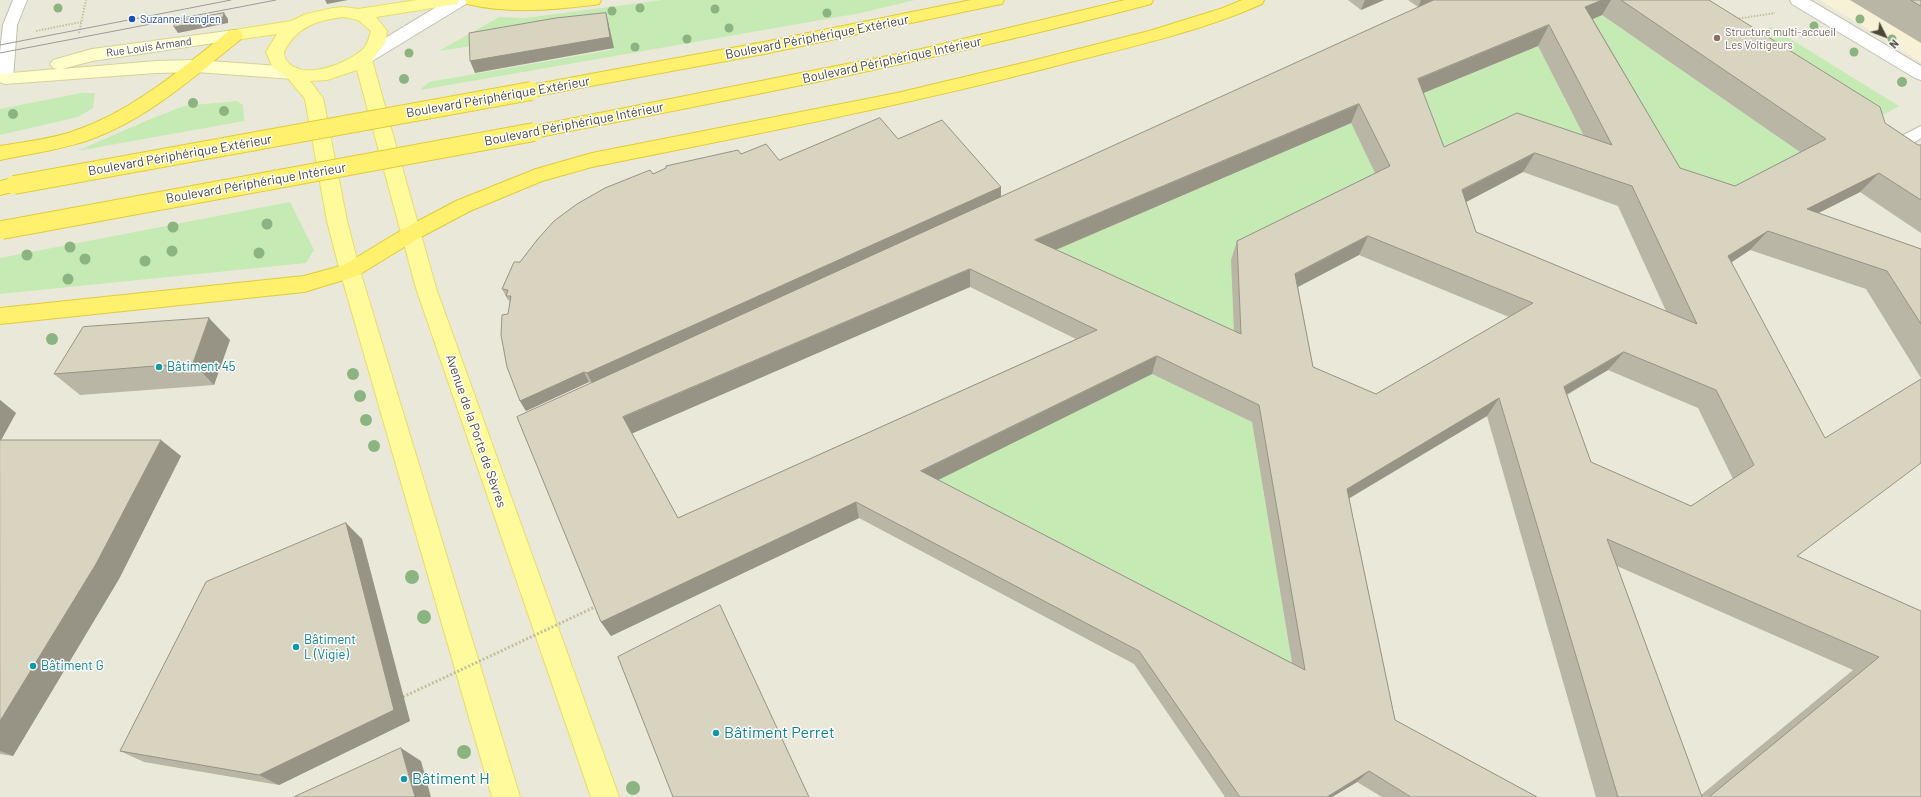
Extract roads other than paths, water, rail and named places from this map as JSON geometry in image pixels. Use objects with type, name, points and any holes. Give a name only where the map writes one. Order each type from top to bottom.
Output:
[{"type":"highway","points":[[473,0],[505,5],[544,6],[593,0]]},
{"type":"highway","name":"Boulevard Périphérique Extérieur","points":[[7,187],[764,48],[996,0]]},
{"type":"highway","name":"Boulevard Périphérique Intérieur","points":[[1,230],[534,132],[861,68],[1008,35],[1145,0]]},
{"type":"highway","points":[[0,316],[304,284],[350,270],[412,233],[463,206],[536,176],[592,160],[897,99],[1027,68],[1154,35],[1229,12],[1256,0]]},
{"type":"highway","points":[[0,153],[64,140],[97,130],[141,105],[196,66],[235,35]]},
{"type":"main road","points":[[451,0],[359,14],[344,12],[311,18],[295,26],[281,38],[275,52],[279,64],[293,73],[314,98],[337,221],[350,270],[506,797]]},
{"type":"main road","points":[[293,73],[310,75],[330,73],[363,59],[376,43],[379,31],[372,20],[359,14]]},
{"type":"main road","name":"Rue Louis Armand","points":[[235,35],[295,26]]},
{"type":"main road","name":"Avenue de la Porte de Sèvres","points":[[363,59],[426,288],[605,797]]},
{"type":"street","points":[[363,59],[460,0]]},
{"type":"street","points":[[1804,4],[1921,74]]},
{"type":"street","name":"Rue Louis Armand","points":[[2,78],[92,55],[235,35]]},
{"type":"street","name":"Rue Louis Armand","points":[[2,78],[72,74],[156,66],[196,66],[293,73]]},
{"type":"lane","points":[[2,78],[10,25],[20,0]]},
{"type":"lane","points":[[0,13],[10,25]]},
{"type":"lane","points":[[1882,154],[1921,131]]},
{"type":"tram line","points":[[0,45],[231,0]]},
{"type":"tram line","points":[[0,53],[276,0]]},
{"type":"place","name":"Suzanne Lenglen","points":[[132,19]]},
{"type":"place","name":"Structure multi-accueil Les Voltigeurs","points":[[1717,38]]},
{"type":"place","name":"Bâtiment 45","points":[[159,367]]},
{"type":"place","name":"Bâtiment L (Vigie)","points":[[296,647]]},
{"type":"place","name":"Bâtiment G","points":[[33,666]]},
{"type":"place","name":"Bâtiment Perret","points":[[716,733]]},
{"type":"place","name":"Bâtiment H","points":[[404,779]]}]
